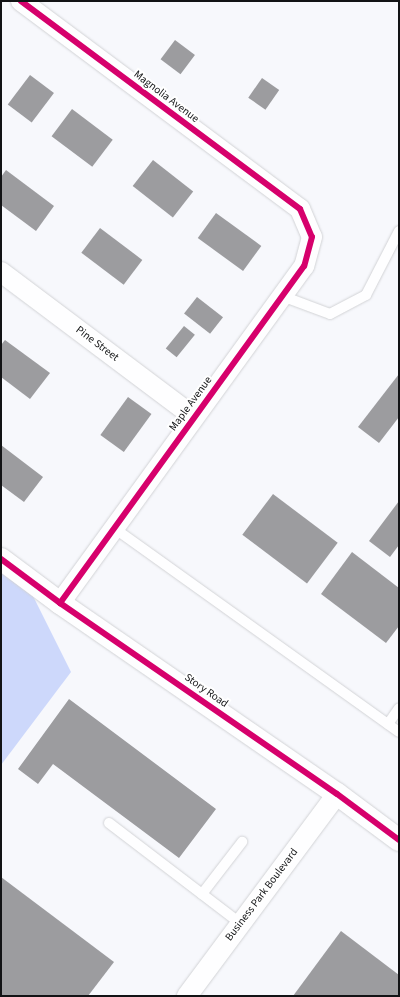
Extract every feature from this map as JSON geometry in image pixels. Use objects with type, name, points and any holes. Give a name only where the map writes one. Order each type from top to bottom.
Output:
[{"type":"street","name":"Magnolia Avenue","points":[[21,1],[300,209]]},
{"type":"street","name":"Maple Avenue","points":[[60,603],[304,266],[312,236],[300,209]]},
{"type":"street","name":"Pine Street","points":[[1,272],[194,417]]},
{"type":"street","name":"Story Road","points":[[1,560],[60,603],[337,794],[399,840]]},
{"type":"street","name":"Business Park Boulevard","points":[[187,996],[337,794]]},
{"type":"lane","points":[[282,296],[330,314],[366,295],[399,231]]},
{"type":"lane","points":[[114,528],[399,732]]},
{"type":"lane","points":[[388,724],[399,708]]},
{"type":"lane","points":[[109,823],[241,924]]},
{"type":"lane","points":[[202,894],[242,842]]},
{"type":"shaded area","points":[[1,565],[26,582],[71,672],[1,765]]},
{"type":"building","points":[[175,40],[195,55],[181,74],[161,59]]},
{"type":"building","points":[[30,75],[54,93],[32,123],[8,105]]},
{"type":"building","points":[[262,78],[279,90],[265,110],[248,98]]},
{"type":"building","points":[[72,109],[113,140],[92,167],[52,136]]},
{"type":"building","points":[[153,160],[193,191],[173,217],[133,186]]},
{"type":"building","points":[[6,170],[54,206],[36,231],[1,205],[1,177]]},
{"type":"building","points":[[216,213],[261,246],[243,271],[198,238]]},
{"type":"building","points":[[100,228],[142,260],[124,285],[81,253]]},
{"type":"building","points":[[197,297],[223,317],[210,334],[184,314]]},
{"type":"building","points":[[184,326],[195,335],[177,357],[166,349]]},
{"type":"building","points":[[5,340],[50,373],[30,399],[1,377],[1,345]]},
{"type":"building","points":[[399,374],[399,417],[379,443],[358,427]]},
{"type":"building","points":[[128,397],[151,414],[124,452],[100,435]]},
{"type":"building","points":[[1,445],[43,477],[24,502],[1,485]]},
{"type":"building","points":[[273,494],[338,543],[307,583],[242,535]]},
{"type":"building","points":[[399,501],[399,545],[390,557],[369,541]]},
{"type":"building","points":[[352,552],[399,588],[399,626],[386,643],[321,594]]},
{"type":"building","points":[[69,699],[216,809],[179,858],[53,764],[38,784],[18,769]]},
{"type":"building","points":[[1,877],[114,962],[88,996],[1,996]]},
{"type":"building","points":[[341,931],[399,975],[399,996],[293,996]]},
{"type":"cycle path","points":[[21,1],[300,209],[312,237],[304,266],[60,603]]},
{"type":"cycle path","points":[[1,559],[60,603],[337,794],[399,840]]}]
